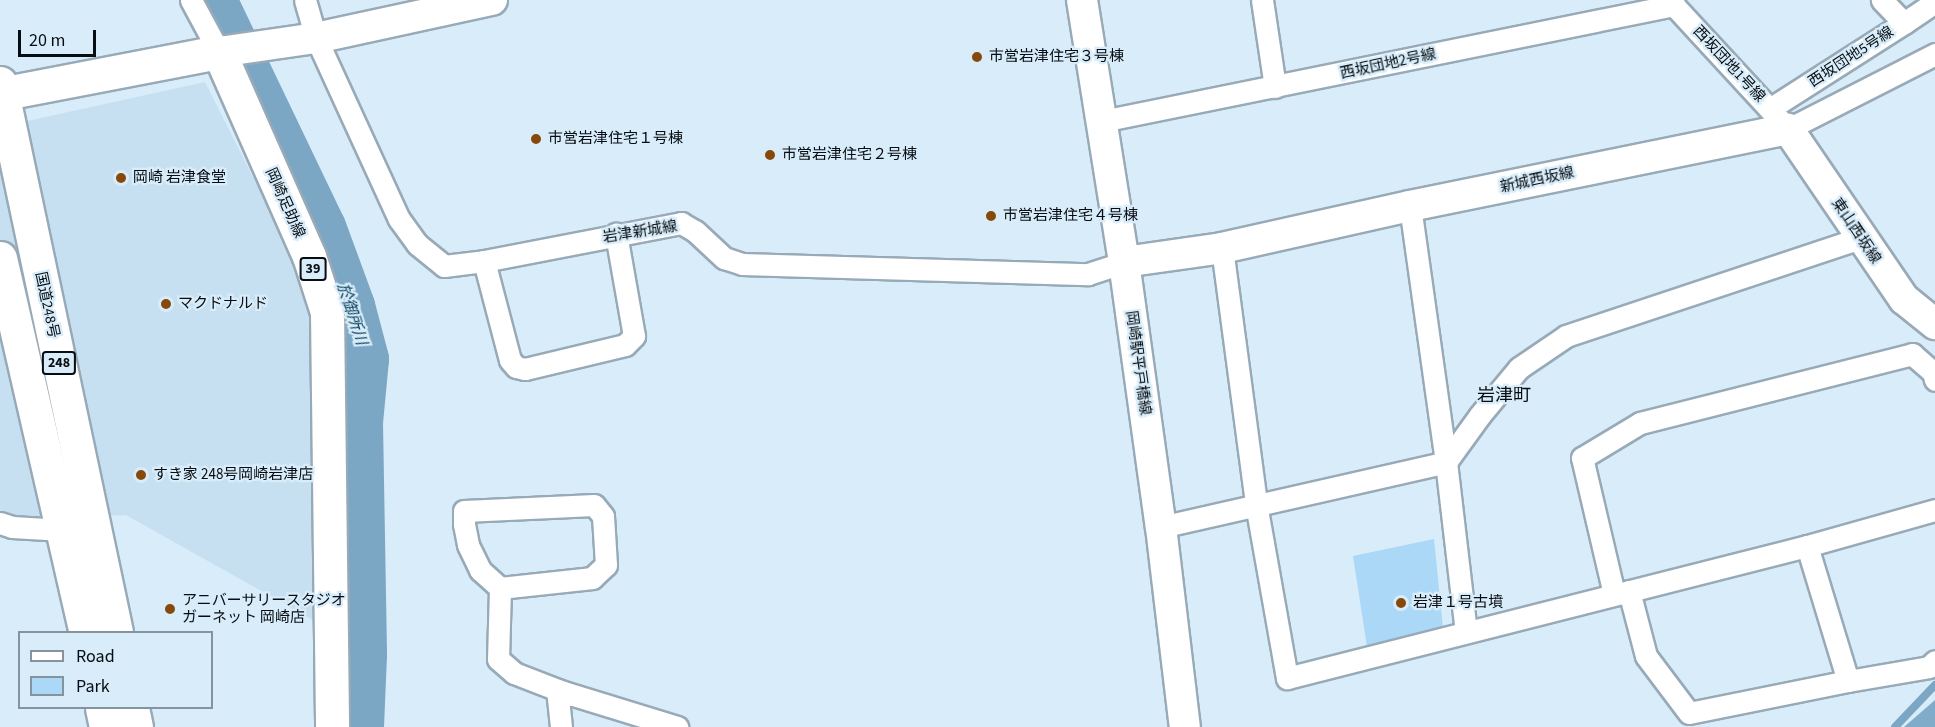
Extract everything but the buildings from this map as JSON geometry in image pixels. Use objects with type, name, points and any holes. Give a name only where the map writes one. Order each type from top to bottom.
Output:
[{"type":"main road","points":[[1,90],[219,52]]},
{"type":"main road","name":"岡崎足助線","points":[[219,52],[309,256],[327,312],[332,727]]},
{"type":"main road","name":"国道248号","points":[[1,90],[116,631]]},
{"type":"main road","name":"248","points":[[0,258],[86,631]]},
{"type":"main road","points":[[102,709],[106,727]]},
{"type":"main road","points":[[132,709],[136,727]]},
{"type":"street","points":[[191,0],[219,52],[316,38],[492,0]]},
{"type":"street","name":"岩津新城線","points":[[305,0],[316,38],[399,219],[411,236],[444,266],[484,261],[681,223],[695,231],[724,258],[742,264],[1088,274],[1124,262]]},
{"type":"street","name":"岡崎駅平戸橋線","points":[[1082,0],[1124,262],[1161,527],[1185,727]]},
{"type":"street","points":[[1262,0],[1275,87]]},
{"type":"street","name":"西坂団地5号線","points":[[1779,119],[1904,23],[1882,0]]},
{"type":"street","points":[[1904,23],[1935,2]]},
{"type":"street","name":"西坂団地2号線","points":[[1102,121],[1275,87],[1671,3]]},
{"type":"street","name":"西坂団地1号線","points":[[1671,3],[1779,119]]},
{"type":"street","name":"新城西坂線","points":[[1124,262],[1222,248],[1779,119],[1935,54]]},
{"type":"street","name":"東山西坂線","points":[[1779,119],[1904,299],[1935,324]]},
{"type":"street","points":[[1410,206],[1446,462],[1466,632]]},
{"type":"street","points":[[484,261],[510,360],[516,367],[525,369],[625,345],[634,336],[616,234]]},
{"type":"street","points":[[1161,527],[1446,462],[1519,368],[1566,336],[1860,238]]},
{"type":"street","points":[[1222,248],[1256,504],[1287,678],[1807,546],[1935,510]]},
{"type":"street","points":[[1935,380],[1933,372],[1912,354],[1640,423],[1582,458],[1622,592],[1646,656],[1689,713],[1929,667],[1935,662]]},
{"type":"street","points":[[500,588],[592,578],[606,565],[603,516],[594,504],[464,511],[468,545],[480,570],[500,588],[498,659],[514,672],[571,695]]},
{"type":"street","points":[[0,523],[12,527],[63,530]]},
{"type":"street","points":[[1807,546],[1848,681]]},
{"type":"street","points":[[561,727],[557,690],[677,727]]},
{"type":"shaded area","points":[[205,82],[305,280],[311,335],[315,621],[126,515],[9,518],[0,516],[0,127]]},
{"type":"shaded area","points":[[1935,700],[1935,727],[1904,727]]},
{"type":"green space","points":[[1434,539],[1443,628],[1367,647],[1353,556]]},
{"type":"waterway","name":"於御所川","points":[[214,0],[323,227],[352,306],[366,359],[360,423],[364,655],[361,727]]},
{"type":"waterway","points":[[1895,727],[1935,685]]},
{"type":"place","name":"市営岩津住宅３号棟","points":[[977,57]]},
{"type":"place","name":"市営岩津住宅１号棟","points":[[536,139]]},
{"type":"place","name":"市営岩津住宅２号棟","points":[[770,155]]},
{"type":"place","name":"岡崎 岩津食堂","points":[[121,178]]},
{"type":"place","name":"市営岩津住宅４号棟","points":[[991,216]]},
{"type":"place","name":"マクドナルド","points":[[166,304]]},
{"type":"place","name":"すき家 248号岡崎岩津店","points":[[141,475]]},
{"type":"place","name":"岩津１号古墳","points":[[1401,603]]},
{"type":"place","name":"アニバーサリースタジオ ガーネット 岡崎店","points":[[170,609]]},
{"type":"district","name":"岩津町","points":[[1504,396]]}]
